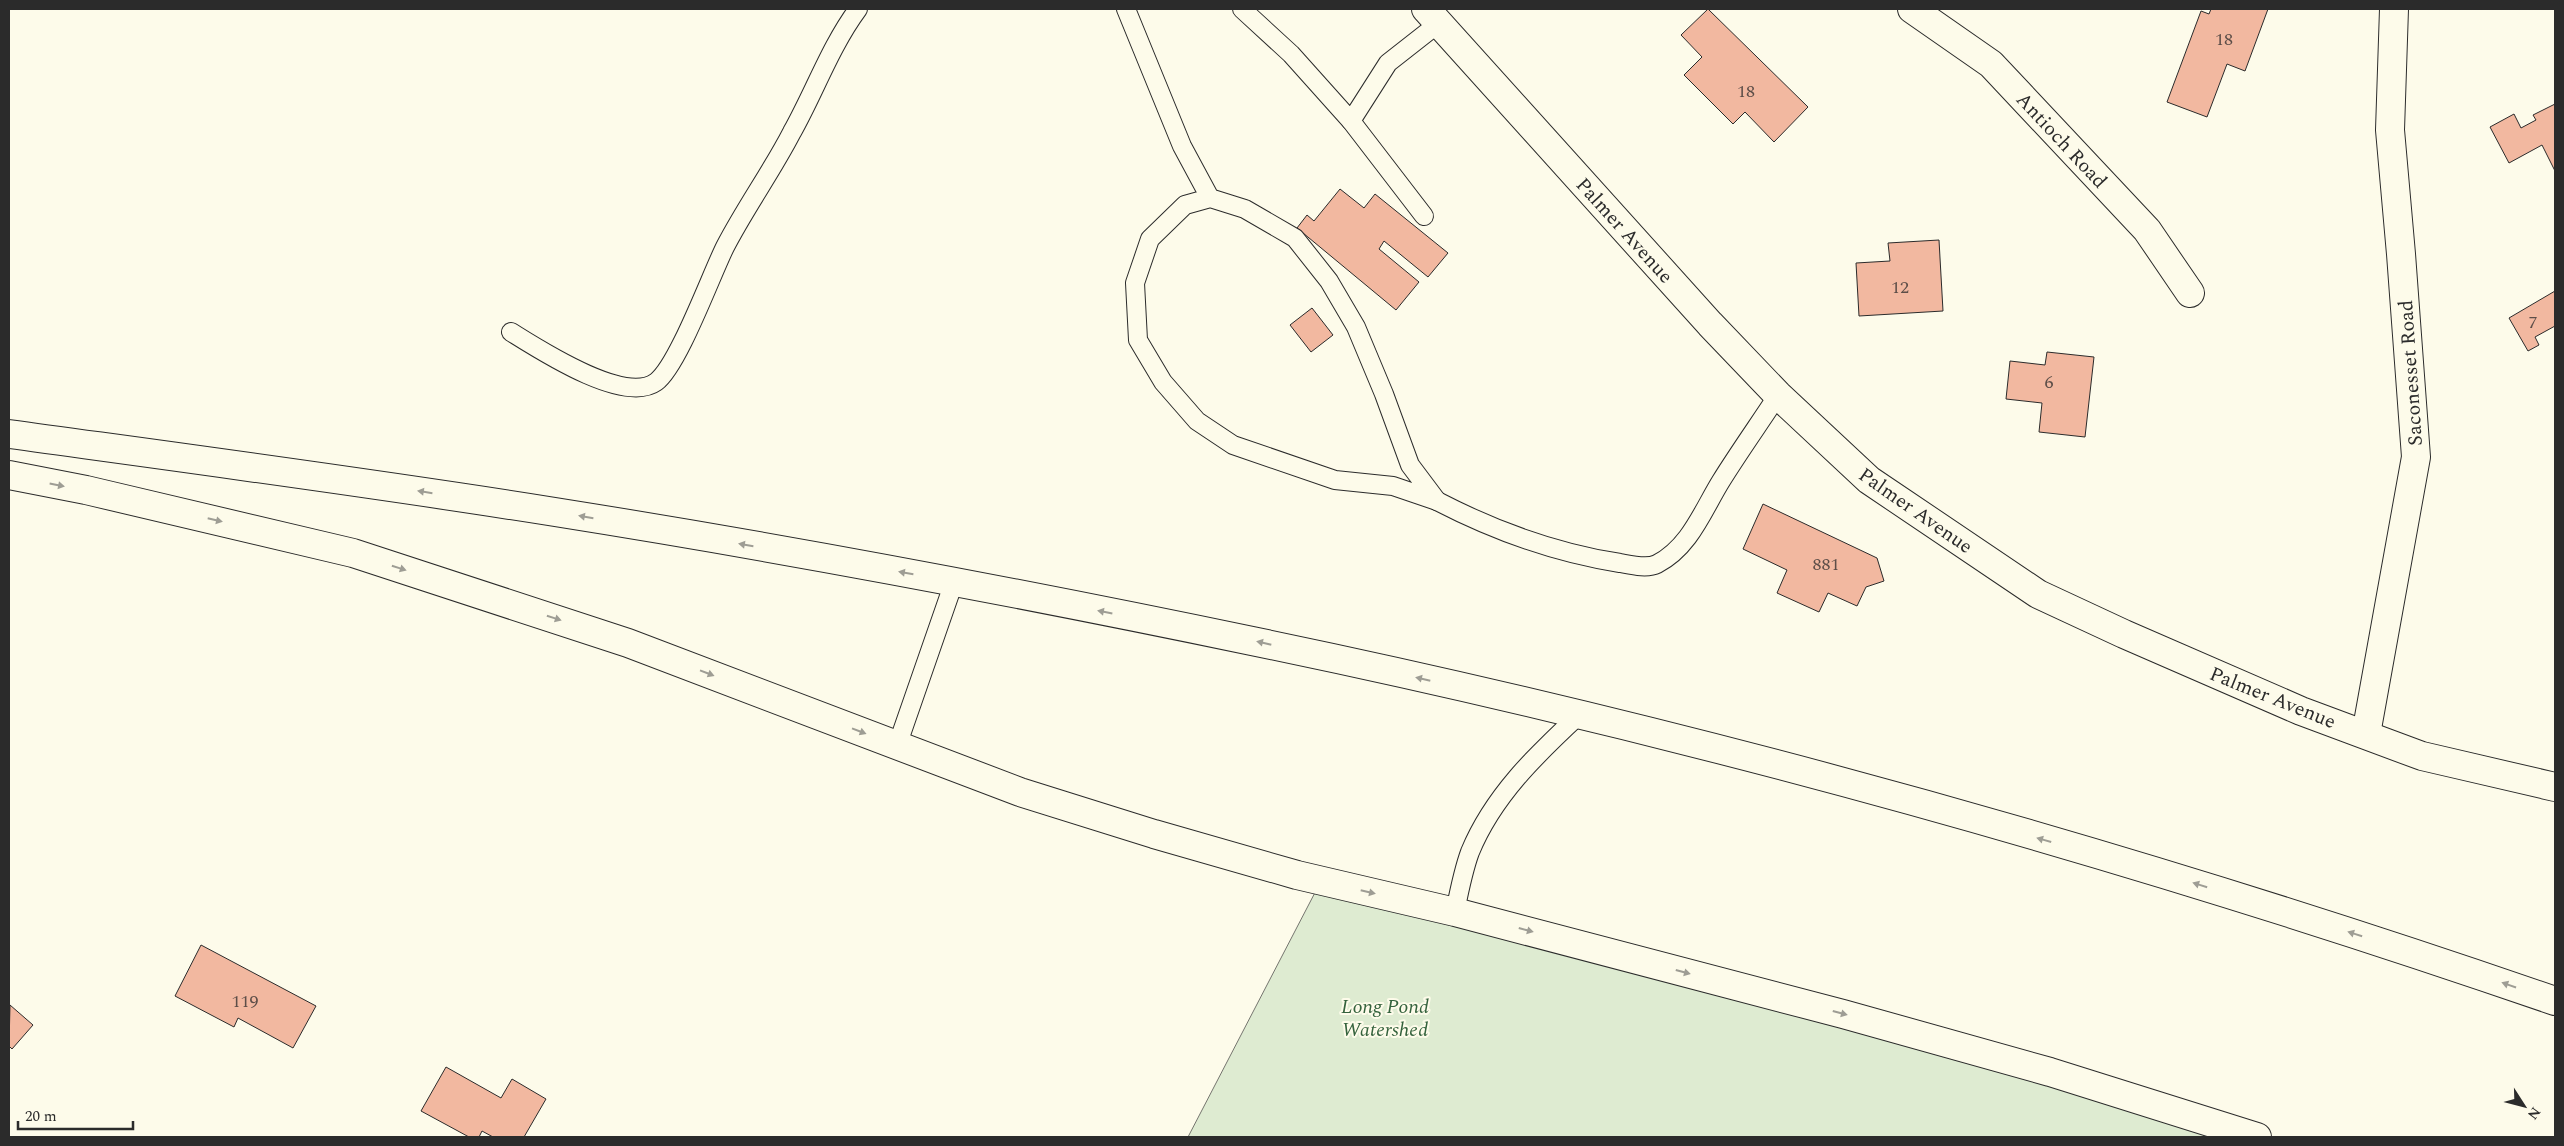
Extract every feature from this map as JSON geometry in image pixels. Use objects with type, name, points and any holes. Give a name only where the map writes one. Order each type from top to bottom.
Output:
[{"type":"main road","name":"Antioch Road","points":[[1912,9],[1991,64],[2147,230],[2190,293]]},
{"type":"main road","name":"Saconesset Road","points":[[2366,734],[2416,457],[2402,254],[2390,130],[2394,9]]},
{"type":"main road","name":"Palmer Avenue","points":[[1433,16],[1710,324],[1778,395],[1869,480],[2038,594],[2124,634],[2301,711],[2422,756],[2555,787]]},
{"type":"main road","points":[[9,434],[561,513],[954,582],[1256,642],[1579,715],[1775,764],[2143,868],[2400,948],[2555,1001]]},
{"type":"main road","points":[[9,475],[86,490],[353,553],[628,642],[1020,792],[1154,834],[1297,875],[1455,912],[1984,1053],[2257,1137]]},
{"type":"lane","points":[[511,332],[561,363],[597,379],[632,388],[656,382],[674,358],[726,246],[792,132],[839,35],[858,9]]},
{"type":"lane","points":[[1126,9],[1148,56],[1182,146],[1210,198]]},
{"type":"lane","points":[[1242,9],[1291,54],[1351,121],[1424,216]]},
{"type":"lane","points":[[1351,121],[1388,63],[1433,16]]},
{"type":"lane","points":[[1437,502],[1410,465],[1384,394],[1356,327],[1329,281],[1295,238],[1245,209],[1210,198],[1185,204],[1150,239],[1135,283],[1138,340],[1163,382],[1196,421],[1233,446],[1335,480],[1394,486],[1437,502],[1517,538],[1581,557],[1637,566],[1656,565],[1676,550],[1691,534],[1720,482],[1778,395]]},
{"type":"lane","points":[[897,746],[954,582]]},
{"type":"lane","points":[[1455,912],[1470,853],[1485,820],[1529,762],[1579,715]]},
{"type":"green space","name":"Long Pond Watershed","points":[[1321,881],[2257,1137],[1188,1137]]},
{"type":"building","points":[[1708,9],[1808,107],[1774,142],[1745,112],[1733,124],[1684,75],[1702,57],[1681,35]]},
{"type":"building","points":[[2211,9],[2268,9],[2245,71],[2227,64],[2207,117],[2167,102],[2201,11],[2209,14]]},
{"type":"building","points":[[2555,104],[2555,171],[2542,145],[2509,163],[2490,127],[2514,114],[2521,128],[2536,120],[2533,115]]},
{"type":"building","points":[[1340,189],[1364,208],[1375,194],[1448,253],[1428,277],[1384,241],[1379,249],[1419,282],[1396,310],[1297,228],[1307,215],[1314,221]]},
{"type":"building","points":[[1939,240],[1943,311],[1859,316],[1856,263],[1890,261],[1888,243]]},
{"type":"building","points":[[2555,291],[2555,326],[2535,337],[2539,345],[2528,351],[2509,318]]},
{"type":"building","points":[[1312,308],[1333,335],[1311,352],[1290,325]]},
{"type":"building","points":[[2047,352],[2094,357],[2085,437],[2039,432],[2042,403],[2006,399],[2010,361],[2045,365]]},
{"type":"building","points":[[1763,504],[1877,558],[1884,581],[1866,587],[1857,606],[1828,593],[1819,612],[1777,593],[1787,570],[1743,549]]},
{"type":"building","points":[[201,945],[316,1006],[293,1048],[238,1018],[234,1027],[175,996]]},
{"type":"building","points":[[10,1005],[33,1025],[12,1049],[9,1046]]},
{"type":"building","points":[[446,1067],[501,1098],[512,1079],[546,1099],[524,1137],[493,1137],[482,1131],[479,1137],[469,1137],[421,1111]]}]
